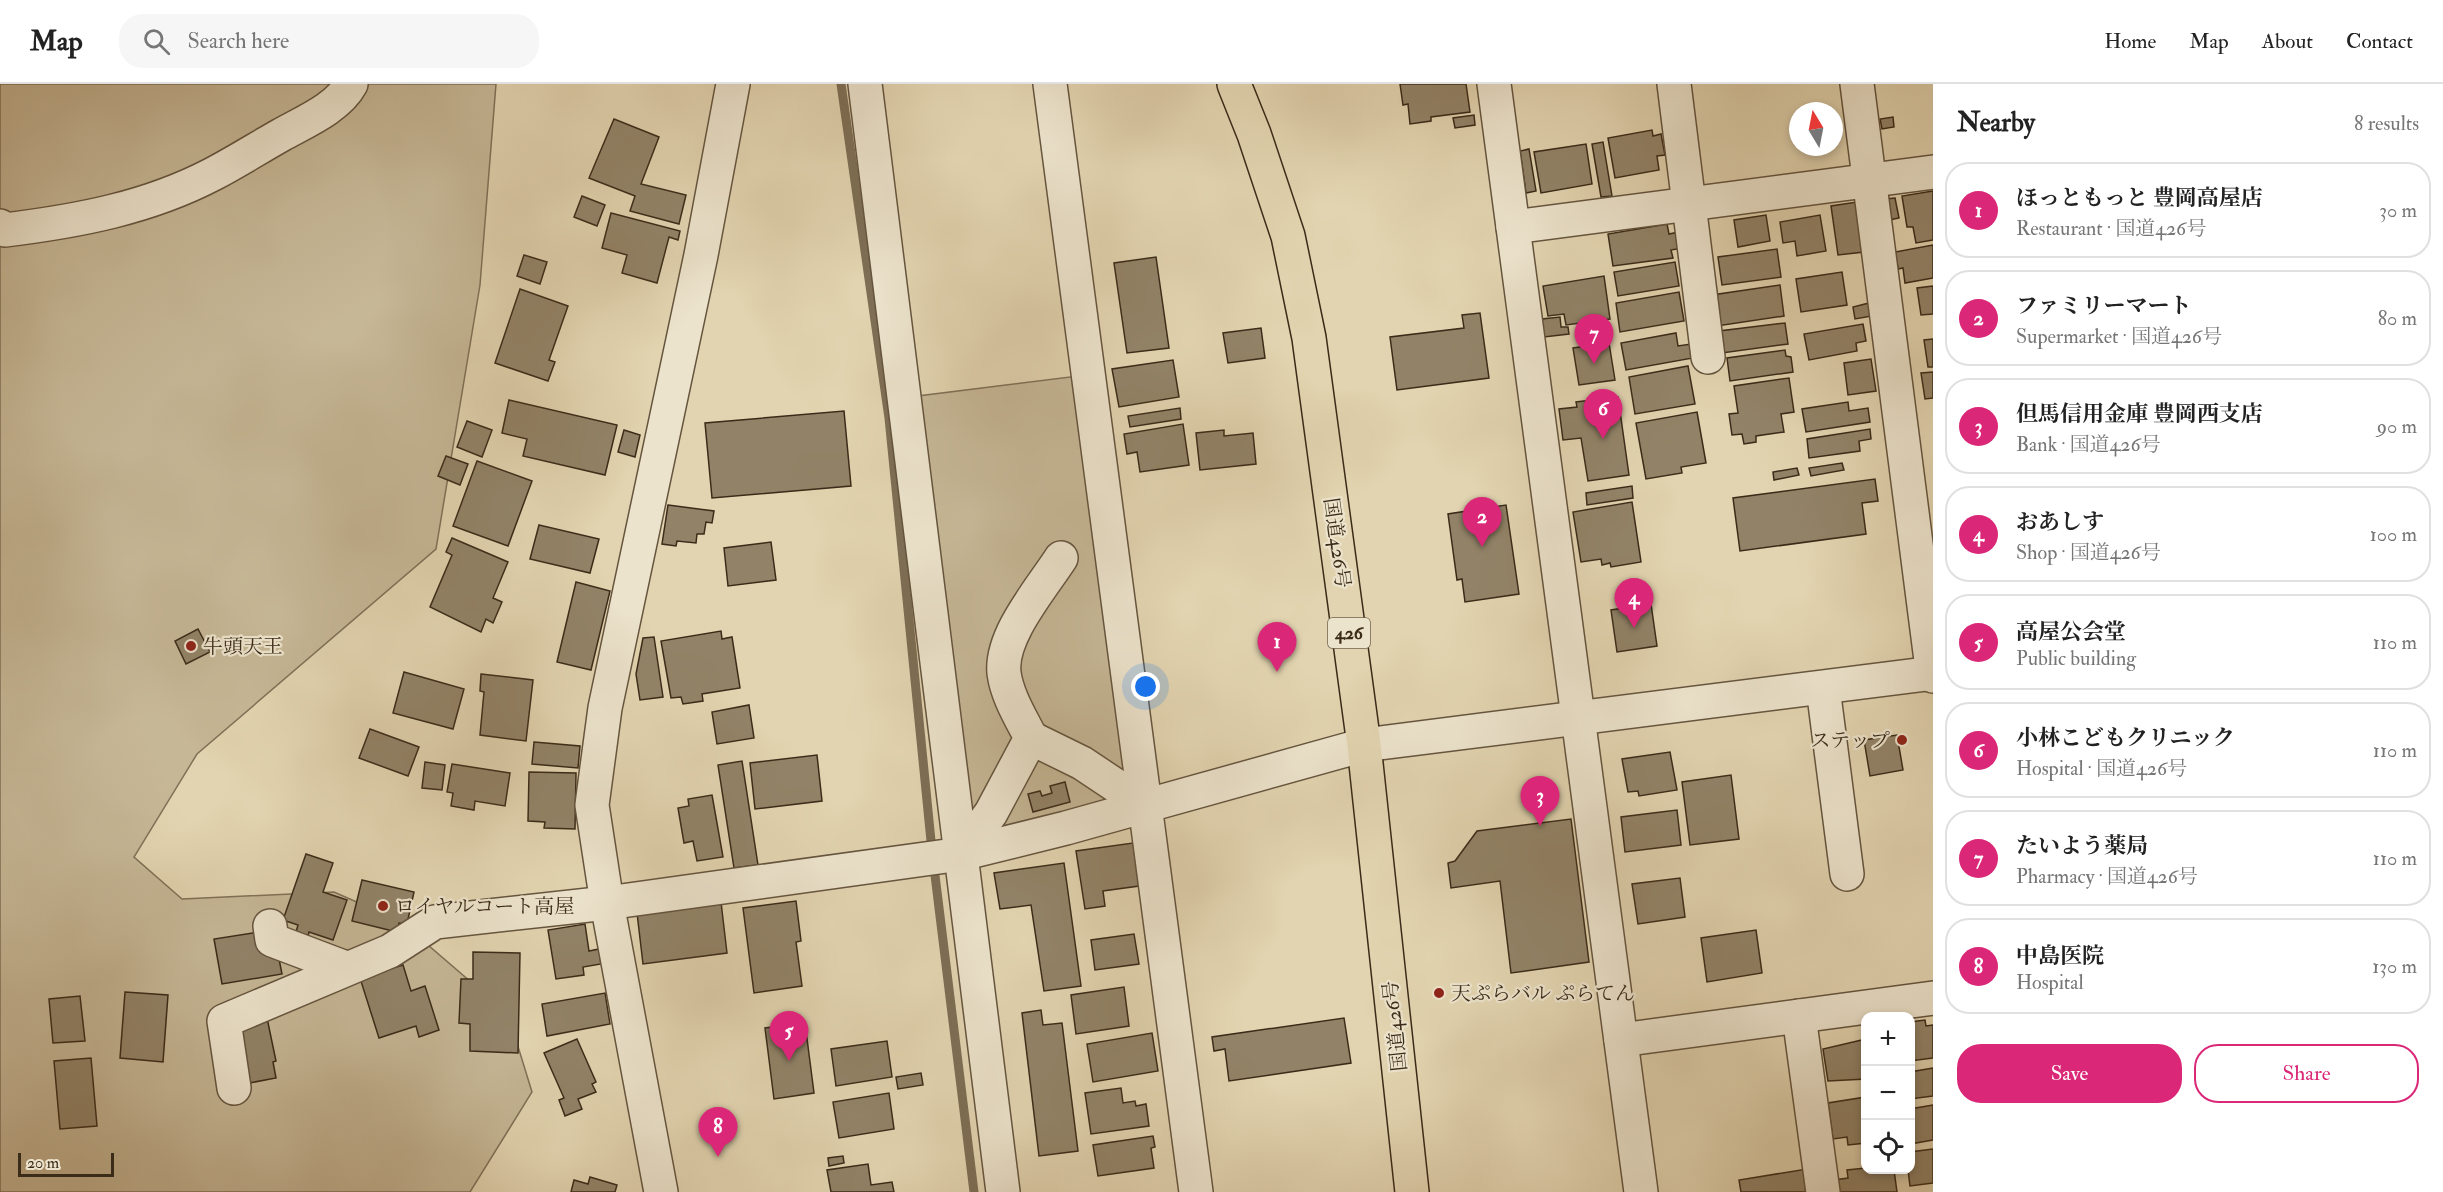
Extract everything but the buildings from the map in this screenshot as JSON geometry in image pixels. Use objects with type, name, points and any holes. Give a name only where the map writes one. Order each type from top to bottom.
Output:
[{"type":"highway","name":"国道426号","points":[[1234,84],[1272,183],[1301,290],[1364,746],[1413,1192]]},
{"type":"street","points":[[0,226],[6,230],[111,213],[170,193],[214,174],[322,111],[343,96],[351,84]]},
{"type":"street","points":[[661,1192],[607,903],[592,805],[605,708],[701,255],[733,84]]},
{"type":"street","points":[[865,84],[958,854],[1003,1192]]},
{"type":"street","points":[[1050,84],[1196,1192]]},
{"type":"street","points":[[1494,84],[1641,1192]]},
{"type":"street","points":[[1674,84],[1690,202],[1690,229],[1708,357]]},
{"type":"street","points":[[234,1088],[224,1021],[390,951],[435,922],[607,903],[958,854],[1066,828],[1364,746],[1933,674],[1857,84]]},
{"type":"street","points":[[1513,226],[1933,172]]},
{"type":"street","points":[[1061,558],[1009,639],[1004,656],[1004,675],[1031,738],[1082,763],[1145,805]]},
{"type":"street","points":[[1823,688],[1847,874]]},
{"type":"street","points":[[958,854],[991,813],[1031,738]]},
{"type":"street","points":[[270,926],[272,940],[346,968]]},
{"type":"street","points":[[1621,1040],[1933,998]]},
{"type":"street","points":[[1798,1016],[1823,1192]]},
{"type":"shaded area","points":[[0,84],[496,84],[480,285],[436,549],[197,754],[134,857],[182,899],[334,892],[400,921],[508,1014],[532,1092],[470,1192],[0,1192]]},
{"type":"shaded area","points":[[1078,376],[1129,782],[1119,801],[986,840],[969,827],[918,396]]},
{"type":"waterway","points":[[841,84],[889,418],[932,851],[974,1192]]},
{"type":"place","name":"たいよう薬局","points":[[1594,364]]},
{"type":"place","name":"小林こどもクリニック","points":[[1603,439]]},
{"type":"place","name":"ファミリーマート","points":[[1482,547]]},
{"type":"place","name":"おあしす","points":[[1634,628]]},
{"type":"place","name":"牛頭天王","points":[[191,646]]},
{"type":"place","name":"ほっともっと 豊岡高屋店","points":[[1277,672]]},
{"type":"place","name":"ステップ","points":[[1902,740]]},
{"type":"place","name":"但馬信用金庫 豊岡西支店","points":[[1540,826]]},
{"type":"place","name":"ロイヤルコート高屋","points":[[383,906]]},
{"type":"place","name":"天ぷらバル ぷらてん","points":[[1439,993]]},
{"type":"place","name":"高屋公会堂","points":[[789,1061]]},
{"type":"place","name":"中島医院","points":[[718,1157]]}]
